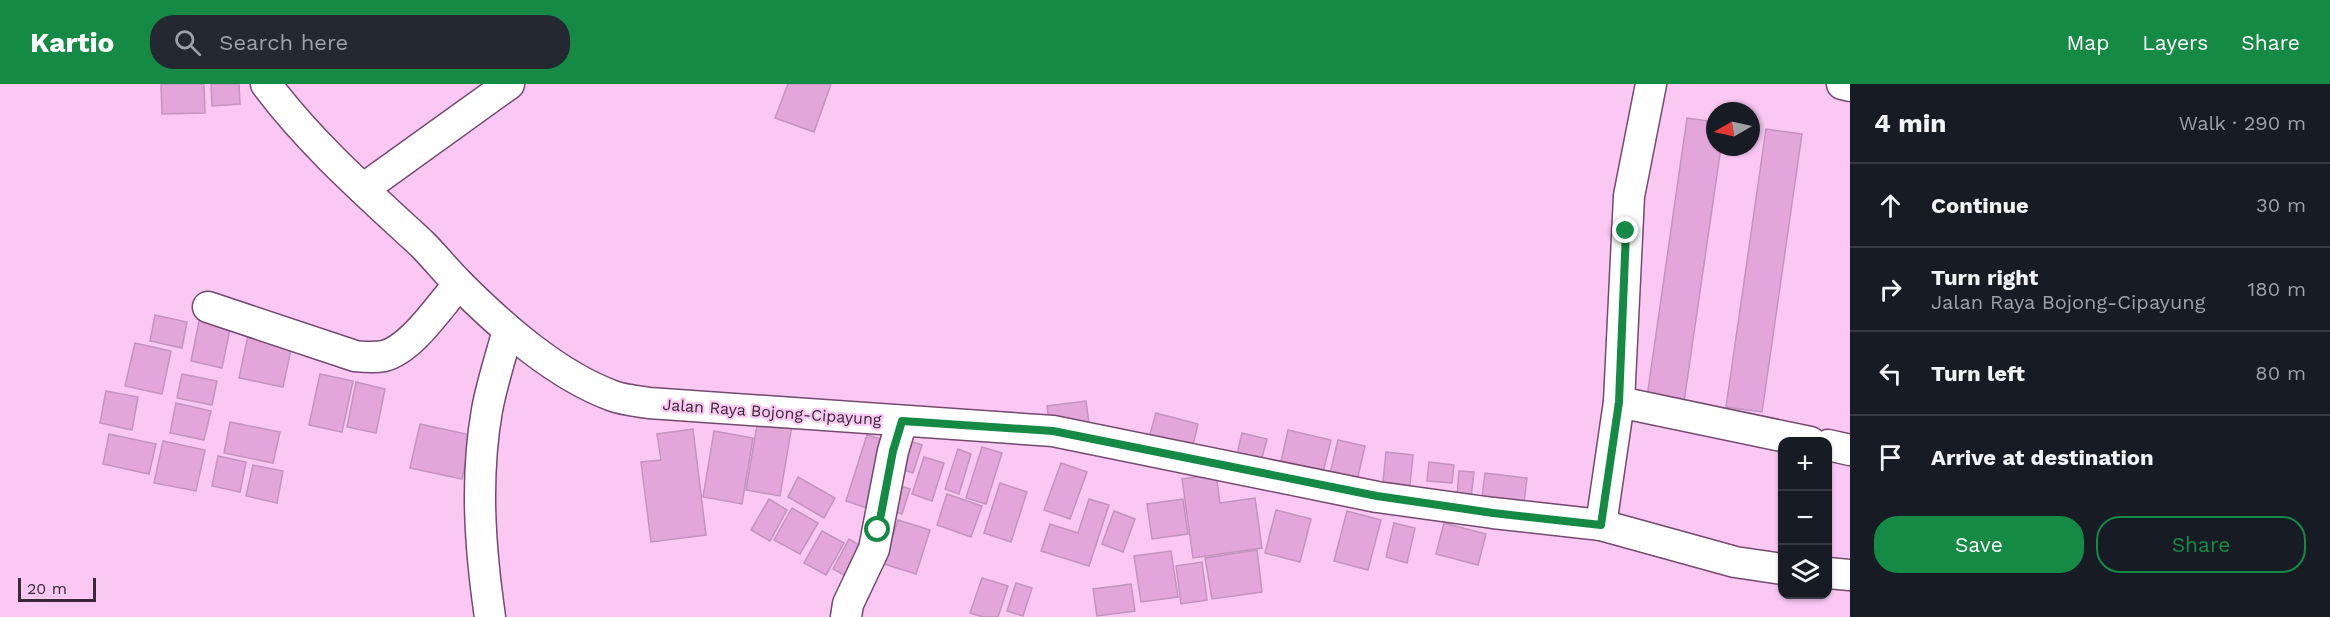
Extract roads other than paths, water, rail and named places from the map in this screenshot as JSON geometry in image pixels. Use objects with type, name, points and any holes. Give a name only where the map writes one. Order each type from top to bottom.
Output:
[{"type":"street","name":"Jalan Raya Bojong-Cipayung","points":[[266,84],[288,111],[363,189],[508,330],[573,378],[615,397],[649,403],[1053,431],[1377,496],[1493,513],[1601,525],[1735,562],[1778,569]]},
{"type":"street","points":[[363,189],[509,84]]},
{"type":"street","points":[[1601,525],[1619,402],[1629,196],[1651,84]]},
{"type":"street","points":[[1842,84],[1850,86]]},
{"type":"street","points":[[208,307],[355,356],[369,358],[385,356],[410,340],[459,284]]},
{"type":"street","points":[[490,617],[482,557],[479,508],[487,410],[508,330]]},
{"type":"street","points":[[1619,402],[1790,437]]},
{"type":"street","points":[[846,617],[848,604],[874,549],[891,460],[902,421]]},
{"type":"street","points":[[1832,446],[1850,450]]},
{"type":"street","points":[[1832,573],[1850,575]]}]
